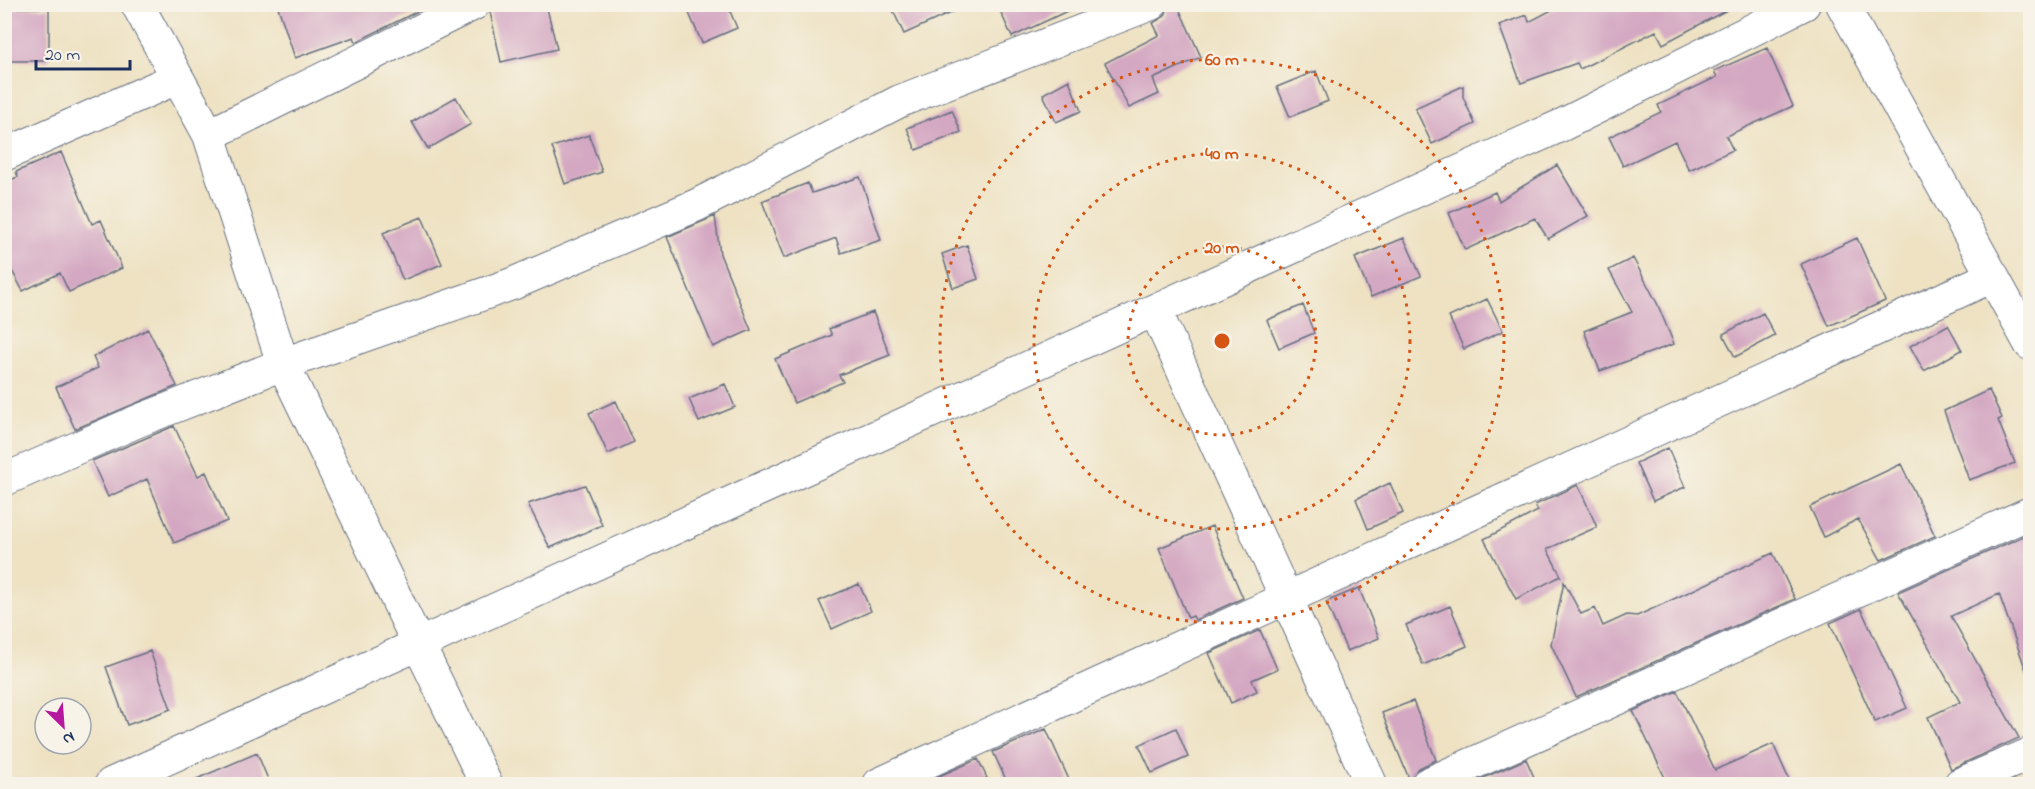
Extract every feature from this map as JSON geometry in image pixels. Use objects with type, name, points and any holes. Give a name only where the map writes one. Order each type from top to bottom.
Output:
[{"type":"street","points":[[137,4],[209,135],[283,364],[486,784]]},
{"type":"street","points":[[209,135],[474,4]]},
{"type":"street","points":[[4,480],[138,421],[283,364],[512,284],[697,205],[900,101],[1151,4]]},
{"type":"street","points":[[111,784],[1156,312],[1562,125],[1804,4]]},
{"type":"street","points":[[1842,4],[2031,344]]},
{"type":"street","points":[[4,155],[177,78]]},
{"type":"street","points":[[879,784],[1993,276]]},
{"type":"street","points":[[1156,312],[1371,784]]},
{"type":"street","points":[[1427,784],[2031,513]]},
{"type":"street","points":[[1960,784],[2031,754]]},
{"type":"building","points":[[277,4],[432,4],[356,42],[354,37],[295,58]]},
{"type":"building","points":[[492,4],[546,4],[557,49],[501,62],[490,12]]},
{"type":"building","points":[[685,4],[727,4],[737,28],[702,43]]},
{"type":"building","points":[[890,4],[970,4],[904,34]]},
{"type":"building","points":[[997,4],[1082,4],[1012,37]]},
{"type":"building","points":[[1169,4],[1177,4],[1201,57],[1153,79],[1159,94],[1129,108],[1105,63],[1159,35],[1153,23],[1165,16]]},
{"type":"building","points":[[1563,4],[1738,4],[1663,44],[1656,31],[1580,69],[1577,63],[1521,83],[1499,25],[1527,15],[1529,22]]},
{"type":"building","points":[[4,8],[49,8],[49,61],[4,61]]},
{"type":"building","points":[[1767,48],[1793,106],[1726,136],[1733,150],[1689,170],[1675,141],[1623,166],[1609,137],[1661,112],[1658,105],[1717,77],[1714,71]]},
{"type":"building","points":[[1316,71],[1328,101],[1290,117],[1277,87]]},
{"type":"building","points":[[1069,80],[1081,111],[1056,122],[1043,94]]},
{"type":"building","points":[[1463,86],[1463,97],[1475,124],[1432,144],[1415,108]]},
{"type":"building","points":[[456,97],[471,124],[428,149],[412,122]]},
{"type":"building","points":[[952,110],[961,132],[916,150],[907,128]]},
{"type":"building","points":[[589,135],[602,172],[565,184],[552,147]]},
{"type":"building","points":[[61,152],[92,224],[101,220],[122,268],[69,292],[60,273],[23,291],[4,256],[4,182],[18,177],[16,172]]},
{"type":"building","points":[[1557,165],[1588,216],[1548,239],[1535,218],[1465,250],[1449,213],[1495,192],[1499,201]]},
{"type":"building","points":[[860,177],[881,240],[841,253],[836,238],[784,258],[762,201],[808,183],[812,193]]},
{"type":"building","points":[[715,216],[720,254],[751,330],[713,347],[667,237]]},
{"type":"building","points":[[422,217],[442,264],[403,280],[383,233]]},
{"type":"building","points":[[1404,238],[1421,276],[1371,297],[1355,258]]},
{"type":"building","points":[[1857,238],[1885,301],[1829,326],[1801,264]]},
{"type":"building","points":[[967,245],[978,279],[953,288],[942,254]]},
{"type":"building","points":[[1633,258],[1657,303],[1674,344],[1600,371],[1584,331],[1632,312],[1609,270]]},
{"type":"building","points":[[1487,299],[1503,331],[1464,349],[1449,317]]},
{"type":"building","points":[[1303,305],[1314,333],[1279,348],[1267,320]]},
{"type":"building","points":[[873,312],[890,355],[839,375],[843,382],[794,403],[775,359],[832,335],[829,329]]},
{"type":"building","points":[[1763,313],[1775,336],[1735,357],[1723,334]]},
{"type":"building","points":[[1948,325],[1962,350],[1924,371],[1910,346]]},
{"type":"building","points":[[148,329],[177,386],[75,429],[56,387],[98,368],[93,357]]},
{"type":"building","points":[[725,384],[735,407],[699,422],[689,399]]},
{"type":"building","points":[[1989,390],[2002,418],[1998,420],[2015,463],[1969,480],[1944,411]]},
{"type":"building","points":[[616,401],[634,442],[608,454],[589,413]]},
{"type":"building","points":[[174,426],[198,476],[206,472],[227,521],[174,543],[147,479],[108,497],[92,461]]},
{"type":"building","points":[[1668,448],[1685,487],[1653,501],[1636,463]]},
{"type":"building","points":[[1901,464],[1935,536],[1881,560],[1858,519],[1824,537],[1810,507]]},
{"type":"building","points":[[1390,483],[1403,513],[1368,529],[1356,499]]},
{"type":"building","points":[[585,485],[602,525],[550,548],[528,504]]},
{"type":"building","points":[[1578,485],[1597,527],[1547,549],[1561,576],[1516,599],[1484,539],[1538,511],[1535,505]]},
{"type":"building","points":[[1212,526],[1243,598],[1195,620],[1193,616],[1188,618],[1159,548]]},
{"type":"building","points":[[2028,534],[2031,540],[2031,672],[2027,673],[1999,594],[1951,616],[2019,738],[1951,769],[1928,717],[1960,702],[1898,592]]},
{"type":"building","points":[[1773,553],[1795,599],[1576,697],[1551,644],[1564,582],[1581,614],[1595,608],[1603,626],[1627,615],[1637,616]]},
{"type":"building","points":[[859,584],[871,611],[832,629],[819,601]]},
{"type":"building","points":[[1359,588],[1379,638],[1347,651],[1326,602]]},
{"type":"building","points":[[1450,606],[1467,646],[1423,665],[1406,625]]},
{"type":"building","points":[[1861,609],[1907,708],[1875,722],[1830,623]]},
{"type":"building","points":[[1260,630],[1277,669],[1252,680],[1257,691],[1231,703],[1209,653]]},
{"type":"building","points":[[150,651],[171,709],[127,725],[106,667]]},
{"type":"building","points":[[1677,691],[1715,770],[1773,744],[1791,784],[1668,784],[1633,711]]},
{"type":"building","points":[[1413,701],[1436,760],[1419,768],[1410,781],[1382,713]]},
{"type":"building","points":[[1176,728],[1188,757],[1152,773],[1139,745]]},
{"type":"building","points":[[1046,729],[1071,784],[1008,784],[993,752]]},
{"type":"building","points":[[257,753],[270,784],[185,784]]},
{"type":"building","points":[[978,759],[987,778],[973,784],[921,784]]},
{"type":"building","points":[[1526,759],[1537,784],[1470,784]]}]
